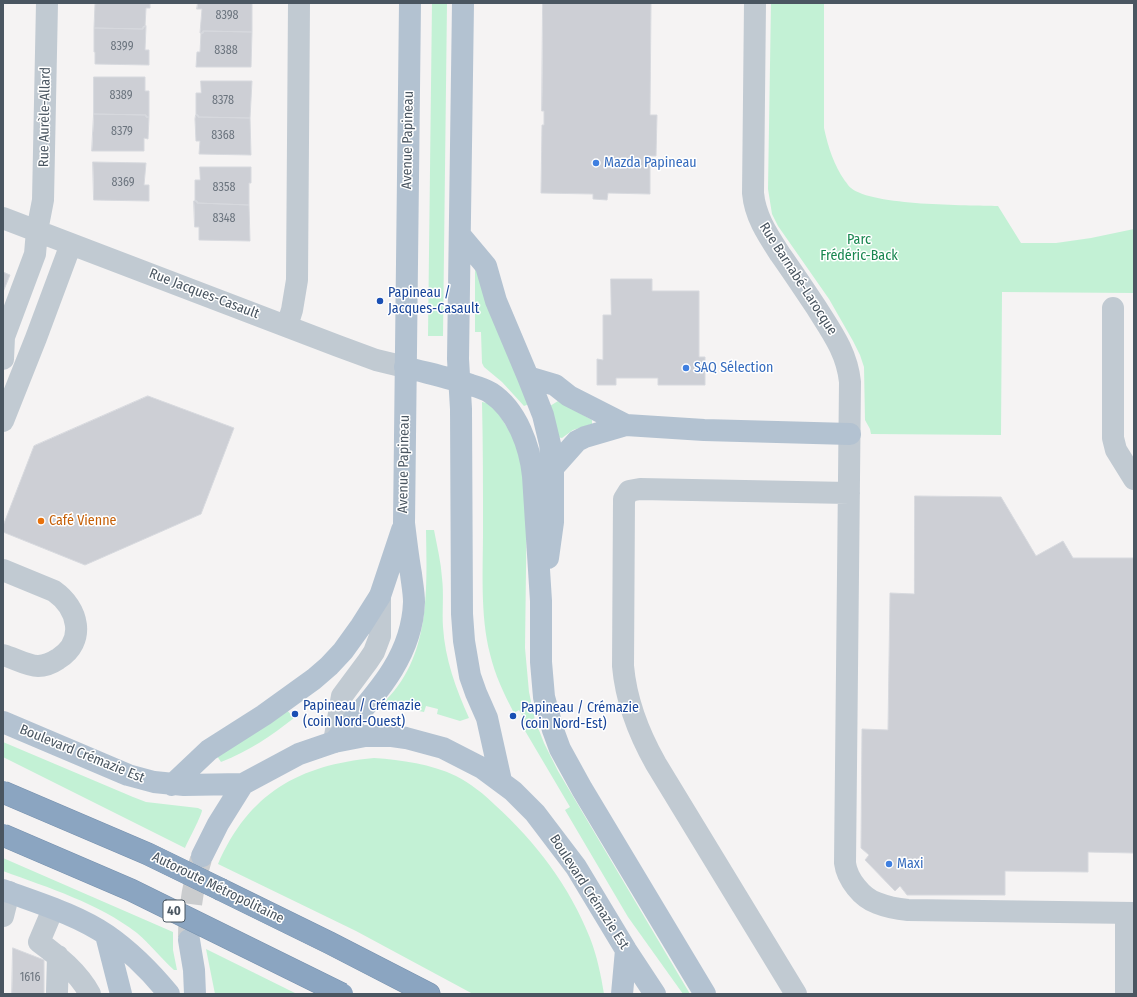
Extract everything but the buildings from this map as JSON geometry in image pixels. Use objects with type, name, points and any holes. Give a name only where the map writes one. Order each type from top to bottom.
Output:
[{"type":"highway","name":"Autoroute Métropolitaine","points":[[3,792],[148,854],[282,918],[429,994]]},
{"type":"highway","name":"40","points":[[3,835],[138,893],[342,994]]},
{"type":"main road","name":"Avenue Papineau","points":[[334,742],[386,680],[407,642],[413,615],[414,600],[404,523],[410,3]]},
{"type":"main road","points":[[463,3],[459,381],[461,409],[462,614],[464,641],[470,676],[488,718],[501,781]]},
{"type":"main road","points":[[460,235],[486,266],[496,301],[543,415],[550,444],[553,468],[553,522],[541,601]]},
{"type":"main road","points":[[405,368],[459,381],[486,390],[498,398],[514,418],[526,440],[531,456],[533,471],[541,601],[540,640],[542,679],[548,715],[556,738],[582,789],[704,994]]},
{"type":"main road","points":[[528,376],[555,385],[569,396],[626,425]]},
{"type":"main road","points":[[553,468],[577,441],[585,437],[626,425],[704,430],[850,434]]},
{"type":"main road","points":[[172,785],[209,750],[264,715],[314,679],[329,666],[353,638],[380,596],[404,523]]},
{"type":"main road","name":"Boulevard Crémazie Est","points":[[3,722],[128,775],[172,785],[209,786],[243,784],[299,754],[334,742],[365,736],[392,736],[406,738],[443,748],[482,768],[501,781],[525,801],[553,834],[576,867],[626,950],[655,994]]},
{"type":"main road","points":[[202,856],[218,824],[243,784]]},
{"type":"main road","points":[[6,891],[88,924],[106,935],[144,966],[169,994]]},
{"type":"main road","points":[[106,935],[121,994]]},
{"type":"main road","points":[[189,940],[194,970],[195,994]]},
{"type":"main road","points":[[622,994],[626,950]]},
{"type":"street","name":"Rue Aurèle-Allard","points":[[3,359],[4,337],[36,254],[36,231],[42,206],[44,181],[46,3]]},
{"type":"street","points":[[287,326],[292,310],[297,280],[299,3]]},
{"type":"street","name":"Rue Barnabé-Larocque","points":[[755,3],[753,193],[756,213],[771,240],[840,344],[849,369],[850,434],[846,869],[852,882],[865,896],[876,903],[908,910],[1130,913]]},
{"type":"street","name":"Rue Jacques-Casault","points":[[3,218],[376,360],[405,368]]},
{"type":"street","points":[[3,359],[17,344],[64,241]]},
{"type":"street","points":[[3,422],[36,338],[64,241]]},
{"type":"street","points":[[1113,308],[1113,438],[1116,450],[1134,478]]},
{"type":"street","points":[[796,994],[656,764],[644,741],[631,706],[624,679],[623,666],[624,499],[629,491],[640,489],[849,493]]},
{"type":"street","points":[[3,570],[54,590],[68,603],[76,620],[77,629],[70,648],[64,655],[45,665],[38,666],[29,664],[3,654]]},
{"type":"street","points":[[334,742],[342,696],[374,652],[380,636],[380,596]]},
{"type":"street","points":[[3,916],[6,891]]},
{"type":"street","points":[[53,909],[39,942],[58,956],[81,980],[90,994]]},
{"type":"street","points":[[1126,994],[1130,913]]},
{"type":"street","points":[[57,992],[58,956]]},
{"type":"green space","points":[[432,3],[447,3],[443,336],[428,336]]},
{"type":"green space","name":"Parc Frédéric-Back","points":[[771,3],[824,3],[824,128],[835,162],[841,175],[851,188],[862,194],[899,201],[944,205],[998,206],[1021,243],[1056,243],[1091,238],[1134,229],[1134,293],[1002,292],[1001,435],[871,434],[865,420],[864,367],[860,355],[829,299],[778,226],[772,214],[768,189]]},
{"type":"green space","points":[[475,270],[478,270],[529,404],[524,406],[502,382],[484,367],[482,363],[481,332],[475,332]]},
{"type":"green space","points":[[558,401],[592,420],[592,424],[573,430],[562,438],[557,437],[550,406]]},
{"type":"green space","points":[[482,402],[487,403],[497,411],[519,447],[527,491],[525,648],[529,692],[535,720],[544,743],[558,771],[690,994],[683,994],[628,917],[565,810],[570,807],[521,724],[525,720],[519,710],[514,713],[503,692],[494,669],[487,639],[483,608]]},
{"type":"green space","points":[[426,530],[434,530],[440,560],[443,590],[443,627],[446,651],[456,685],[469,718],[460,721],[437,714],[438,709],[426,706],[424,712],[382,704],[398,686],[410,666],[418,645],[423,623],[425,600]]},
{"type":"green space","points":[[286,709],[294,718],[259,743],[221,762],[217,756]]},
{"type":"green space","points":[[3,742],[146,802],[198,808],[202,810],[185,848],[3,757]]},
{"type":"green space","points":[[374,758],[416,763],[437,768],[456,776],[482,793],[510,819],[538,850],[550,866],[562,883],[582,919],[590,938],[604,994],[473,994],[356,931],[218,864],[231,839],[245,818],[261,801],[280,787],[300,776],[322,768]]},
{"type":"green space","points":[[3,858],[173,932],[173,950],[177,970],[174,970],[137,933],[122,922],[73,897],[3,871]]},
{"type":"green space","points":[[206,949],[297,994],[215,994]]},
{"type":"tunnel","points":[[189,937],[192,898],[201,859]]},
{"type":"place","name":"Mazda Papineau","points":[[596,163]]},
{"type":"place","name":"Papineau / Jacques-Casault","points":[[380,301]]},
{"type":"place","name":"SAQ Sélection","points":[[686,368]]},
{"type":"place","name":"Café Vienne","points":[[41,521]]},
{"type":"place","name":"Papineau / Crémazie (coin Nord-Ouest)","points":[[295,714]]},
{"type":"place","name":"Papineau / Crémazie (coin Nord-Est)","points":[[513,716]]},
{"type":"place","name":"Maxi","points":[[889,864]]}]
